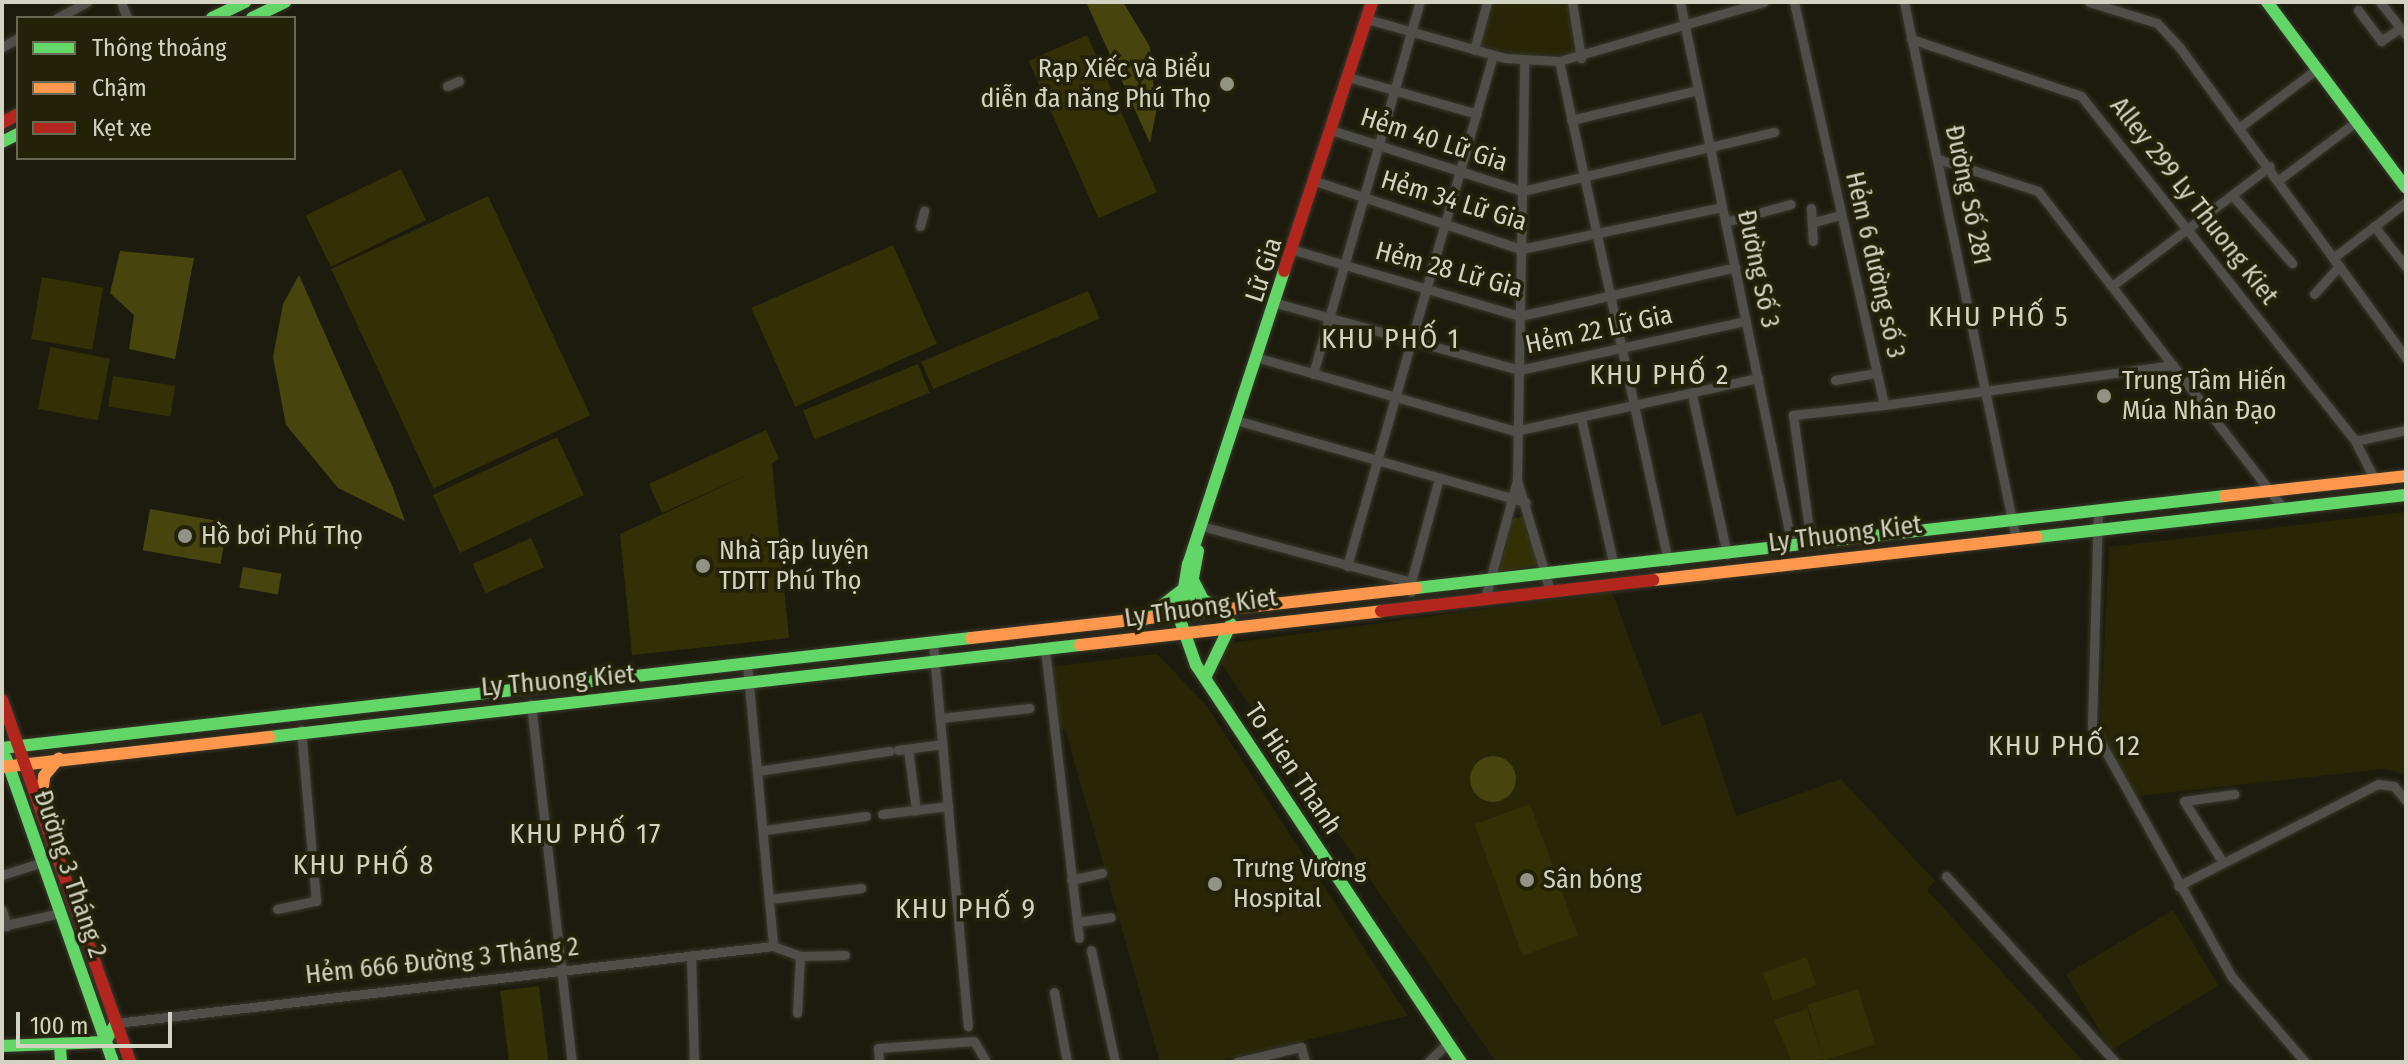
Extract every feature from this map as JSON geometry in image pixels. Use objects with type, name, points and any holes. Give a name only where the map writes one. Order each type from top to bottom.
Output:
[{"type":"main road","points":[[216,16],[245,2]]},
{"type":"main road","points":[[256,16],[285,2]]},
{"type":"main road","name":"Lữ Gia","points":[[1180,604],[1372,2]]},
{"type":"main road","points":[[2267,2],[2406,188]]},
{"type":"main road","name":"Ly Thuong Kiet","points":[[2,748],[1142,621],[1180,604],[1241,613],[1411,587],[1547,578],[2013,518],[2406,476]]},
{"type":"main road","name":"Ly Thuong Kiet","points":[[5,767],[59,758],[749,682],[935,658],[1045,649],[1231,624],[1485,599],[2406,495]]},
{"type":"main road","name":"Lữ Gia","points":[[1180,604],[1194,582],[1198,551]]},
{"type":"main road","points":[[1194,582],[1207,603],[1241,613]]},
{"type":"main road","points":[[1142,621],[1180,604]]},
{"type":"main road","name":"To Hien Thanh","points":[[1180,604],[1182,633],[1205,678],[1461,1062]]},
{"type":"main road","points":[[1205,678],[1231,624]]},
{"type":"main road","name":"Đường 3 Tháng 2","points":[[2,700],[130,1062]]},
{"type":"main road","points":[[11,724],[42,744]]},
{"type":"main road","name":"Đường 3 Tháng 2","points":[[2,748],[5,767],[43,862],[113,1062]]},
{"type":"main road","points":[[40,807],[44,776],[59,758]]},
{"type":"main road","points":[[2,1046],[105,1042],[116,1023]]},
{"type":"main road","points":[[60,1044],[61,1062]]},
{"type":"street","points":[[61,16],[87,2]]},
{"type":"street","points":[[1313,374],[1420,2]]},
{"type":"street","points":[[1474,50],[1487,2]]},
{"type":"street","points":[[1572,2],[1581,58]]},
{"type":"street","name":"Đường Số 3","points":[[1680,2],[1792,546]]},
{"type":"street","points":[[1367,19],[1493,55],[1524,61],[1559,61],[1581,58],[1685,29],[1764,2]]},
{"type":"street","name":"Hẻm 6 đường số 3","points":[[1794,2],[1884,405]]},
{"type":"street","name":"Đường Số 281","points":[[1904,2],[1987,388],[2016,539]]},
{"type":"street","points":[[2358,10],[2381,41],[2403,31],[2380,2]]},
{"type":"street","points":[[2101,4],[2157,23],[2280,179],[2406,358]]},
{"type":"street","name":"Alley 299 Ly Thuong Kiet","points":[[1911,39],[2081,96],[2355,441],[2375,480]]},
{"type":"street","points":[[1347,566],[1493,55]]},
{"type":"street","points":[[1485,599],[1517,480],[1515,431],[1519,370],[1524,61]]},
{"type":"street","points":[[1559,61],[1668,561]]},
{"type":"street","points":[[2240,127],[2318,68]]},
{"type":"street","points":[[1348,77],[1477,114]]},
{"type":"street","points":[[447,86],[459,81]]},
{"type":"street","points":[[1571,120],[1698,90]]},
{"type":"street","points":[[2280,179],[2357,121]]},
{"type":"street","name":"Hẻm 40 Lữ Gia","points":[[1331,130],[1522,191],[1774,132]]},
{"type":"street","points":[[1938,159],[2038,191],[2283,508]]},
{"type":"street","points":[[2112,286],[2270,166]]},
{"type":"street","name":"Hẻm 34 Lữ Gia","points":[[1315,181],[1521,249],[1722,207]]},
{"type":"street","points":[[2232,195],[2292,263]]},
{"type":"street","points":[[2314,294],[2336,262],[2374,226],[2406,202]]},
{"type":"street","points":[[1725,222],[1791,204]]},
{"type":"street","points":[[1811,208],[1813,241]]},
{"type":"street","points":[[920,226],[924,211]]},
{"type":"street","points":[[1814,222],[1841,215]]},
{"type":"street","points":[[2374,226],[2406,267]]},
{"type":"street","name":"Hẻm 28 Lữ Gia","points":[[1294,250],[1520,316],[1735,267]]},
{"type":"street","name":"Hẻm 22 Lữ Gia","points":[[1276,303],[1519,370],[1746,321]]},
{"type":"street","points":[[1259,358],[1515,431],[1634,408],[1758,378]]},
{"type":"street","points":[[1811,543],[1796,458],[1793,415],[2173,365]]},
{"type":"street","points":[[1835,380],[1876,373]]},
{"type":"street","points":[[1692,395],[1727,554]]},
{"type":"street","points":[[1581,418],[1614,570]]},
{"type":"street","points":[[1239,421],[1526,502]]},
{"type":"street","points":[[2355,441],[2406,430]]},
{"type":"street","points":[[1205,527],[1411,587],[1439,478]]},
{"type":"street","points":[[1517,480],[1550,591]]},
{"type":"street","points":[[2098,510],[2100,529],[2092,727],[2178,886],[2232,977],[2305,1062]]},
{"type":"street","points":[[933,643],[968,1026]]},
{"type":"street","points":[[1045,649],[1079,938]]},
{"type":"street","points":[[747,664],[765,830],[773,946],[800,956],[845,955]]},
{"type":"street","points":[[531,704],[559,970],[572,1062]]},
{"type":"street","points":[[941,718],[1029,708]]},
{"type":"street","points":[[277,909],[316,901],[301,730]]},
{"type":"street","points":[[758,771],[943,744]]},
{"type":"street","points":[[899,750],[916,810]]},
{"type":"street","points":[[2178,886],[2220,858],[2378,784],[2394,786],[2406,801]]},
{"type":"street","points":[[2220,858],[2184,801],[2235,794]]},
{"type":"street","points":[[882,814],[949,806]]},
{"type":"street","points":[[765,830],[866,816]]},
{"type":"street","points":[[2,875],[43,862]]},
{"type":"street","points":[[1071,880],[1102,873]]},
{"type":"street","points":[[1946,876],[2055,992],[2115,1062]]},
{"type":"street","points":[[770,899],[861,888]]},
{"type":"street","points":[[2,910],[4,926],[19,925],[60,913]]},
{"type":"street","points":[[1077,922],[1111,917]]},
{"type":"street","name":"Hẻm 666 Đường 3 Tháng 2","points":[[116,1023],[773,946]]},
{"type":"street","points":[[1091,950],[1115,1062]]},
{"type":"street","points":[[691,955],[694,1062]]},
{"type":"street","points":[[797,1013],[800,956]]},
{"type":"street","points":[[1054,992],[1067,1062]]},
{"type":"street","points":[[879,1062],[878,1048],[974,1041],[986,1062]]},
{"type":"street","points":[[1428,1062],[1448,1043]]},
{"type":"street","points":[[1237,1062],[1301,1047],[1305,1062]]},
{"type":"shaded area","points":[[1086,2],[1123,2],[1150,47],[1156,112],[1150,143]]},
{"type":"shaded area","points":[[1493,2],[1567,2],[1574,53],[1524,55],[1481,46]]},
{"type":"shaded area","points":[[1087,35],[1157,192],[1098,218],[1029,61]]},
{"type":"shaded area","points":[[401,169],[426,220],[331,267],[306,215]]},
{"type":"shaded area","points":[[488,196],[590,415],[433,488],[331,269]]},
{"type":"shaded area","points":[[893,245],[937,344],[795,407],[751,308]]},
{"type":"shaded area","points":[[120,251],[194,258],[175,359],[129,349],[134,315],[110,293]]},
{"type":"shaded area","points":[[299,275],[405,521],[338,488],[286,425],[273,357],[283,304]]},
{"type":"shaded area","points":[[42,277],[103,288],[92,350],[31,339]]},
{"type":"shaded area","points":[[1088,291],[1100,319],[933,389],[921,362]]},
{"type":"shaded area","points":[[50,347],[110,359],[98,420],[38,409]]},
{"type":"shaded area","points":[[918,364],[930,393],[815,439],[803,410]]},
{"type":"shaded area","points":[[113,376],[175,386],[170,416],[108,407]]},
{"type":"shaded area","points":[[766,430],[779,459],[772,463],[789,638],[632,655],[620,534],[758,470],[662,513],[649,484]]},
{"type":"shaded area","points":[[557,437],[584,495],[460,553],[433,495]]},
{"type":"shaded area","name":"Hồ bơi Phú Thọ","points":[[150,509],[228,523],[221,564],[143,550]]},
{"type":"shaded area","points":[[2406,512],[2406,774],[2384,769],[2136,796],[2100,730],[2109,547]]},
{"type":"shaded area","points":[[1525,516],[1539,565],[1499,572],[1512,519]]},
{"type":"shaded area","points":[[531,538],[544,567],[486,593],[473,564]]},
{"type":"shaded area","points":[[243,567],[281,574],[278,594],[239,588]]},
{"type":"shaded area","points":[[1612,592],[1662,726],[1702,712],[1736,816],[1841,779],[1935,881],[1927,890],[2084,1062],[1496,1062],[1218,659],[1224,644]]},
{"type":"shaded area","name":"Trưng Vương Hospital","points":[[1157,654],[1206,705],[1408,1016],[1214,1062],[1160,1062],[1065,729],[1059,729],[1050,667]]},
{"type":"shaded area","points":[[1493,756],[1509,763],[1516,779],[1509,795],[1493,802],[1477,795],[1470,779],[1477,763]]},
{"type":"shaded area","points":[[1530,804],[1578,936],[1522,956],[1475,824]]},
{"type":"shaded area","points":[[2173,910],[2218,985],[2111,1050],[2066,974]]},
{"type":"shaded area","points":[[1806,957],[1816,985],[1773,1001],[1763,973]]},
{"type":"shaded area","points":[[539,986],[548,1062],[509,1062],[500,991]]},
{"type":"shaded area","points":[[1858,989],[1875,1044],[1824,1060],[1807,1004]]},
{"type":"shaded area","points":[[1807,1009],[1824,1059],[1792,1062],[1774,1020]]},
{"type":"traffic: fast","points":[[216,16],[245,2]]},
{"type":"traffic: fast","points":[[256,16],[285,2]]},
{"type":"traffic: fast","points":[[2267,2],[2406,188]]},
{"type":"traffic: fast","points":[[2,142],[16,135]]},
{"type":"traffic: fast","points":[[1284,271],[1188,564],[1179,617],[1196,665],[1461,1062]]},
{"type":"traffic: fast","points":[[2037,537],[2406,495]]},
{"type":"traffic: fast","points":[[1416,588],[2225,496]]},
{"type":"traffic: fast","points":[[1181,604],[1189,599],[1198,551]]},
{"type":"traffic: fast","points":[[1194,582],[1203,600],[1229,611]]},
{"type":"traffic: fast","points":[[1142,621],[1181,591]]},
{"type":"traffic: fast","points":[[1205,678],[1231,624]]},
{"type":"traffic: fast","points":[[2,748],[971,638]]},
{"type":"traffic: fast","points":[[269,737],[1080,645]]},
{"type":"traffic: fast","points":[[6,758],[113,1062]]},
{"type":"traffic: fast","points":[[2,1046],[105,1042],[116,1023]]},
{"type":"traffic: fast","points":[[60,1044],[61,1062]]},
{"type":"traffic: slow","points":[[2225,496],[2406,476]]},
{"type":"traffic: slow","points":[[1653,580],[2037,537]]},
{"type":"traffic: slow","points":[[971,638],[1416,588]]},
{"type":"traffic: slow","points":[[1080,645],[1381,611]]},
{"type":"traffic: slow","points":[[2,767],[269,737]]},
{"type":"traffic: slow","points":[[41,802],[44,776],[59,758]]},
{"type":"traffic: jam","points":[[1284,271],[1372,2]]},
{"type":"traffic: jam","points":[[2,123],[16,115]]},
{"type":"traffic: jam","points":[[1381,611],[1653,580]]},
{"type":"traffic: jam","points":[[2,700],[130,1062]]},
{"type":"place","name":"Rạp Xiếc và Biểu diễn đa năng Phú Thọ","points":[[1227,84]]},
{"type":"place","name":"Trung Tâm Hiến Múa Nhân Đạo","points":[[2104,396]]},
{"type":"place","name":"Hồ bơi Phú Thọ","points":[[185,536]]},
{"type":"place","name":"Nhà Tập luyện TDTT Phú Thọ","points":[[703,566]]},
{"type":"place","name":"Sân bóng","points":[[1527,880]]},
{"type":"place","name":"Trưng Vương Hospital","points":[[1215,884]]},
{"type":"district","name":"KHU PHỐ 5","points":[[1999,317]]},
{"type":"district","name":"KHU PHỐ 1","points":[[1391,339]]},
{"type":"district","name":"KHU PHỐ 2","points":[[1660,375]]},
{"type":"district","name":"KHU PHỐ 12","points":[[2065,746]]},
{"type":"district","name":"KHU PHỐ 17","points":[[586,834]]},
{"type":"district","name":"KHU PHỐ 8","points":[[364,865]]},
{"type":"district","name":"KHU PHỐ 9","points":[[966,909]]}]
